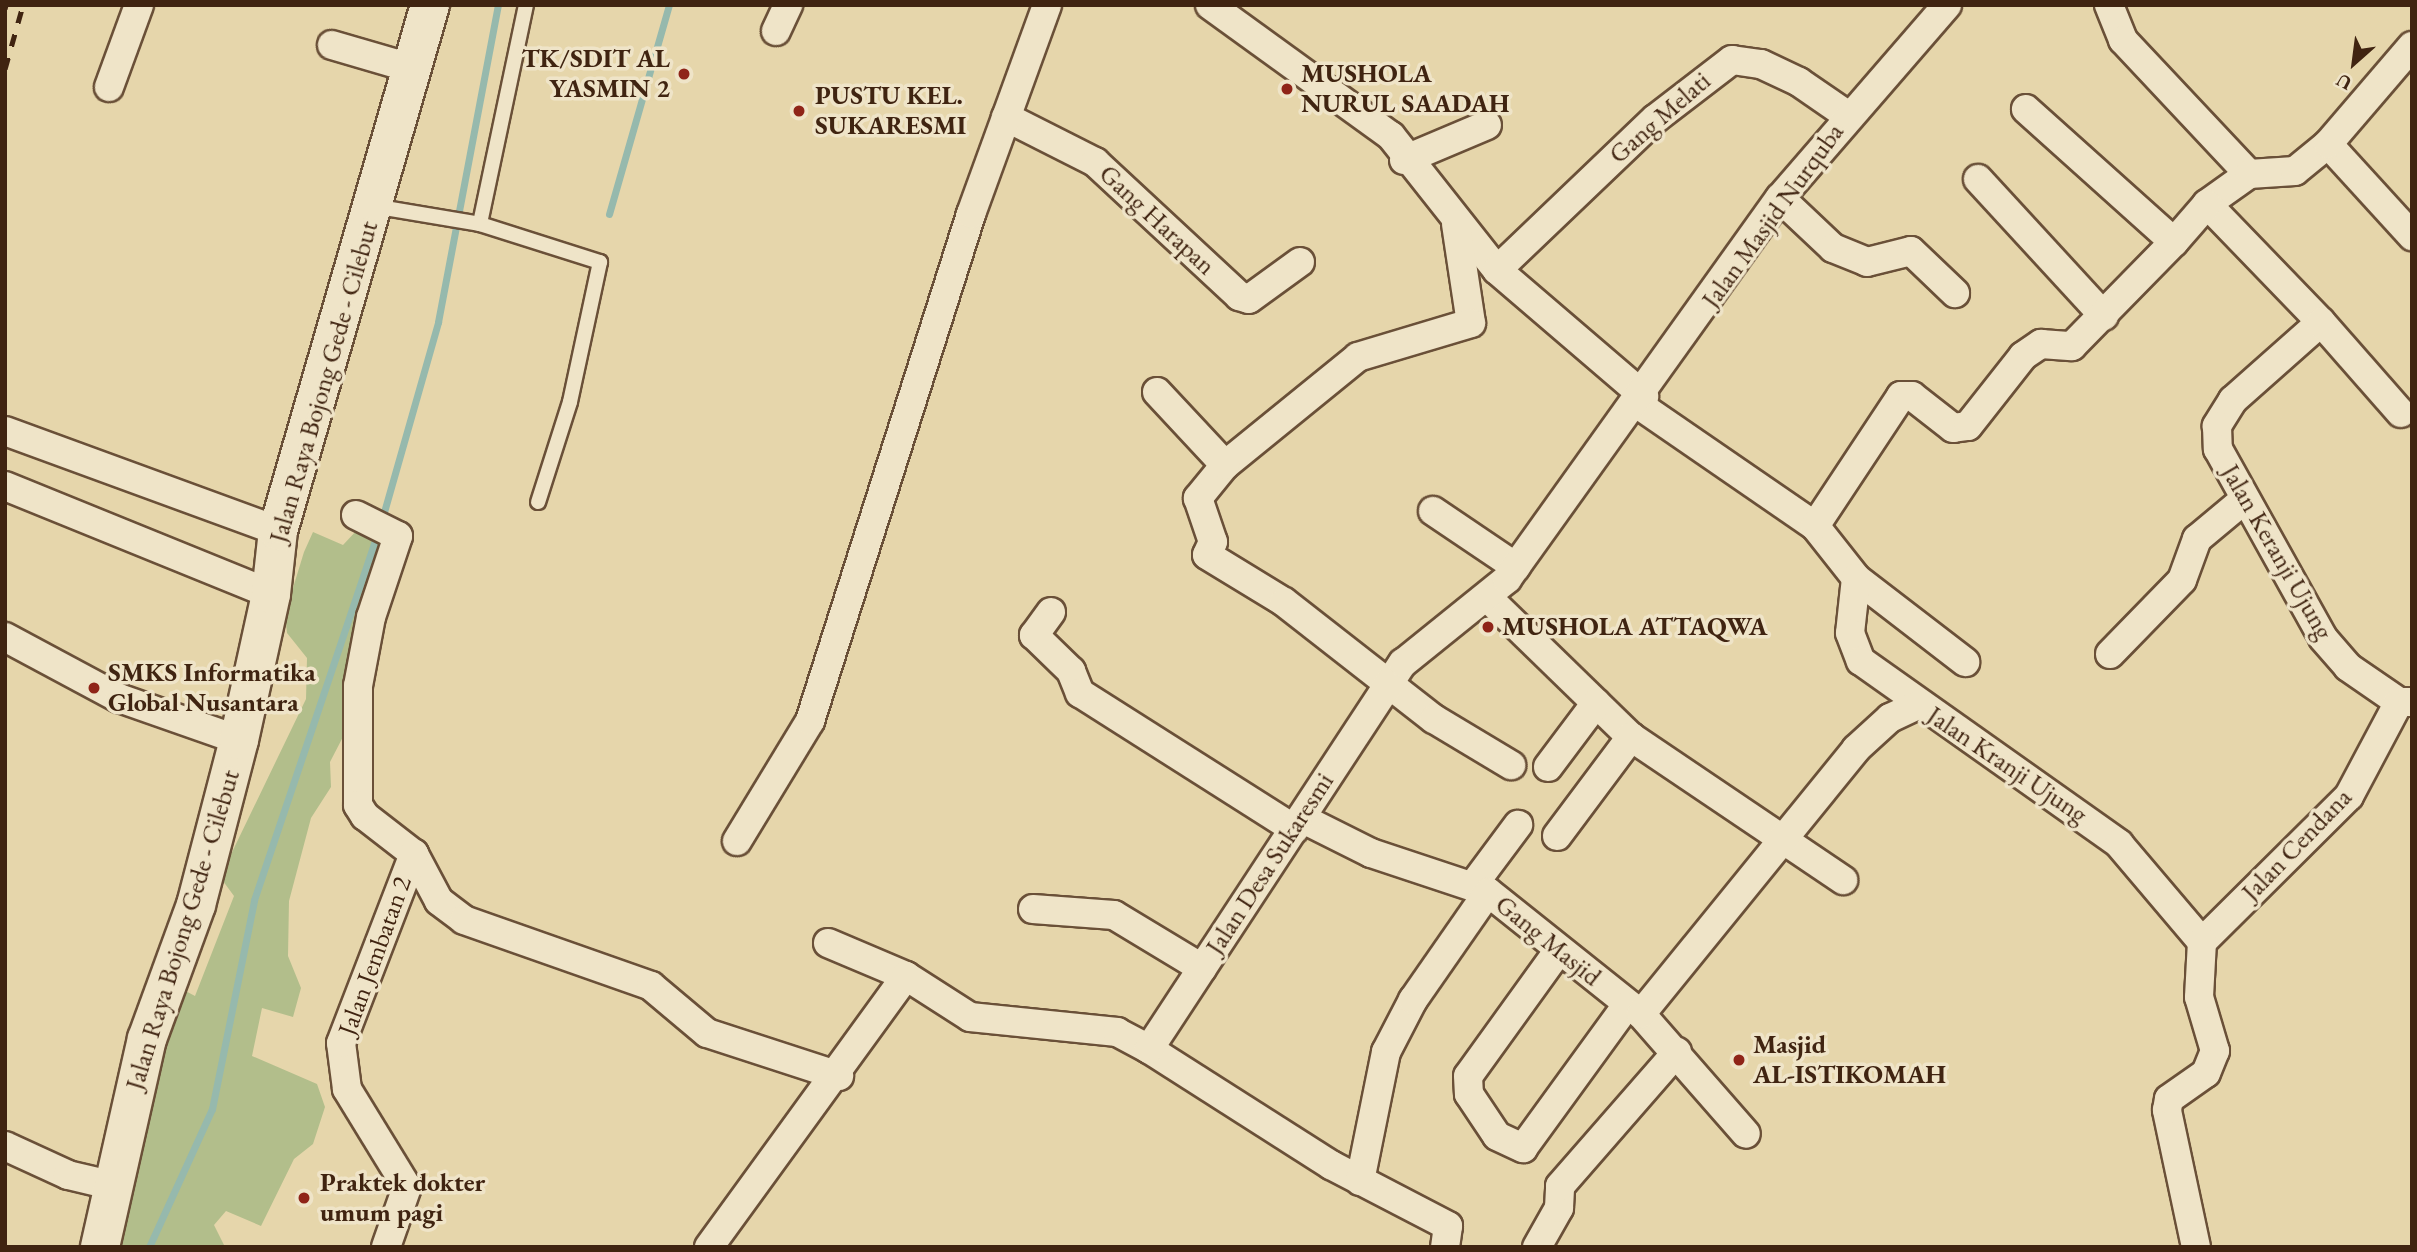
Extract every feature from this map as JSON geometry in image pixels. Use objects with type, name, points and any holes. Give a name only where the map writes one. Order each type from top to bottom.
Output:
[{"type":"main road","name":"Jalan Raya Bojong Gede - Cilebut","points":[[100,1247],[110,1185],[147,1039],[196,905],[239,740],[271,594],[278,531],[414,69],[430,5]]},
{"type":"street","points":[[109,87],[139,5]]},
{"type":"street","points":[[776,31],[788,5]]},
{"type":"street","points":[[737,841],[810,721],[1006,117],[1046,5]]},
{"type":"street","points":[[1210,5],[1245,13],[1391,136],[1404,160],[1497,270],[1640,400],[1815,526],[1856,578],[1965,662]]},
{"type":"street","name":"Jalan Masjid Nurquba","points":[[1640,400],[1780,198],[1847,115],[1947,5]]},
{"type":"street","points":[[2109,5],[2123,40],[2249,174]]},
{"type":"street","points":[[332,45],[414,69]]},
{"type":"street","points":[[1815,526],[1901,396],[1912,396],[1953,428],[1968,426],[2023,356],[2042,344],[2072,346],[2104,316],[2207,204],[2249,174],[2295,171],[2328,144],[2412,46]]},
{"type":"street","name":"Gang Melati","points":[[1497,270],[1655,119],[1732,60],[1771,68],[1847,115]]},
{"type":"street","points":[[2026,109],[2174,242]]},
{"type":"street","name":"Gang Harapan","points":[[1006,117],[1095,162],[1239,296],[1250,299],[1300,262]]},
{"type":"street","points":[[1404,160],[1487,125]]},
{"type":"street","points":[[2328,144],[2412,236]]},
{"type":"street","points":[[1978,179],[2104,316]]},
{"type":"street","points":[[1780,198],[1833,248],[1867,262],[1911,251],[1955,293]]},
{"type":"street","points":[[2207,204],[2321,322],[2401,414]]},
{"type":"street","points":[[1456,224],[1471,323],[1370,353],[1225,465],[1198,498],[1213,542],[1207,555],[1391,680],[1434,719],[1511,765]]},
{"type":"street","name":"Jalan Keranji Ujung","points":[[2321,322],[2233,400],[2217,426],[2218,449],[2323,638],[2348,667],[2405,702]]},
{"type":"street","points":[[1157,392],[1225,465]]},
{"type":"street","name":"Jalan Desa Sukaresmi","points":[[1149,1049],[1391,680],[1426,638],[1488,597],[1516,567],[1640,400]]},
{"type":"street","points":[[5,430],[278,531]]},
{"type":"street","points":[[5,486],[271,594]]},
{"type":"street","points":[[2110,654],[2182,580],[2197,539],[2245,499]]},
{"type":"street","points":[[1433,511],[1516,567]]},
{"type":"street","points":[[359,516],[392,529],[398,548],[371,617],[358,679],[358,805],[414,854],[439,901],[464,920],[651,986],[707,1033],[839,1076]]},
{"type":"street","name":"Jalan Kranji Ujung","points":[[1856,578],[1850,633],[1861,661],[1918,705],[2119,844],[2202,942]]},
{"type":"street","points":[[1488,597],[1631,737],[1843,880]]},
{"type":"street","name":"Gang Masjid","points":[[1051,612],[1034,635],[1071,671],[1080,693],[1140,737],[1204,766],[1298,824],[1371,853],[1481,888],[1633,1010],[1676,1052],[1745,1134]]},
{"type":"street","points":[[5,637],[119,698],[239,740]]},
{"type":"street","name":"Jalan Cendana","points":[[2202,942],[2349,796],[2405,702]]},
{"type":"street","points":[[1548,767],[1596,704]]},
{"type":"street","points":[[1559,950],[1468,1076],[1469,1094],[1497,1136],[1523,1148],[1633,1010],[1737,902],[1780,839],[1856,749],[1890,718],[1918,705]]},
{"type":"street","points":[[1557,836],[1631,737]]},
{"type":"street","points":[[1360,1181],[1386,1052],[1413,1000],[1518,825]]},
{"type":"street","name":"Jalan Jembatan 2","points":[[386,1247],[407,1187],[347,1089],[341,1043],[414,854]]},
{"type":"street","name":"Jalan Desa Sukaresmi","points":[[1032,909],[1114,915],[1202,968]]},
{"type":"street","points":[[2196,1247],[2167,1110],[2169,1099],[2206,1073],[2215,1051],[2199,997],[2202,942]]},
{"type":"street","points":[[828,943],[906,976],[970,1017],[1116,1032],[1149,1049],[1360,1181],[1448,1226],[1445,1247]]},
{"type":"street","points":[[709,1247],[839,1076],[876,1010],[906,976]]},
{"type":"street","points":[[1536,1247],[1559,1208],[1560,1185],[1676,1052]]},
{"type":"street","points":[[5,1146],[68,1175],[110,1185]]},
{"type":"lane","points":[[475,223],[527,5]]},
{"type":"lane","points":[[373,206],[475,223],[600,262],[570,402],[538,502]]},
{"type":"green space","points":[[358,529],[380,536],[388,562],[345,733],[330,762],[331,787],[311,818],[289,901],[288,956],[301,988],[293,1017],[262,1008],[252,1056],[317,1084],[325,1107],[313,1144],[294,1159],[261,1226],[226,1211],[214,1225],[225,1247],[112,1247],[178,987],[195,996],[234,896],[220,877],[306,699],[307,658],[287,633],[285,614],[304,552],[313,532],[343,545]]},
{"type":"waterway","points":[[382,519],[438,322],[498,5]]},
{"type":"waterway","points":[[609,214],[669,5]]},
{"type":"waterway","points":[[149,1247],[212,1109],[254,900],[377,534]]},
{"type":"railway","points":[[5,9],[6,5]]},
{"type":"railway","points":[[5,69],[23,5]]},
{"type":"place","name":"TK/SDIT AL YASMIN 2","points":[[684,74]]},
{"type":"place","name":"MUSHOLA NURUL SAADAH","points":[[1287,89]]},
{"type":"place","name":"PUSTU KEL. SUKARESMI","points":[[799,111]]},
{"type":"place","name":"MUSHOLA ATTAQWA","points":[[1488,627]]},
{"type":"place","name":"SMKS Informatika Global Nusantara","points":[[94,688]]},
{"type":"place","name":"Masjid AL-ISTIKOMAH","points":[[1739,1060]]},
{"type":"place","name":"Praktek dokter umum pagi","points":[[304,1198]]}]
